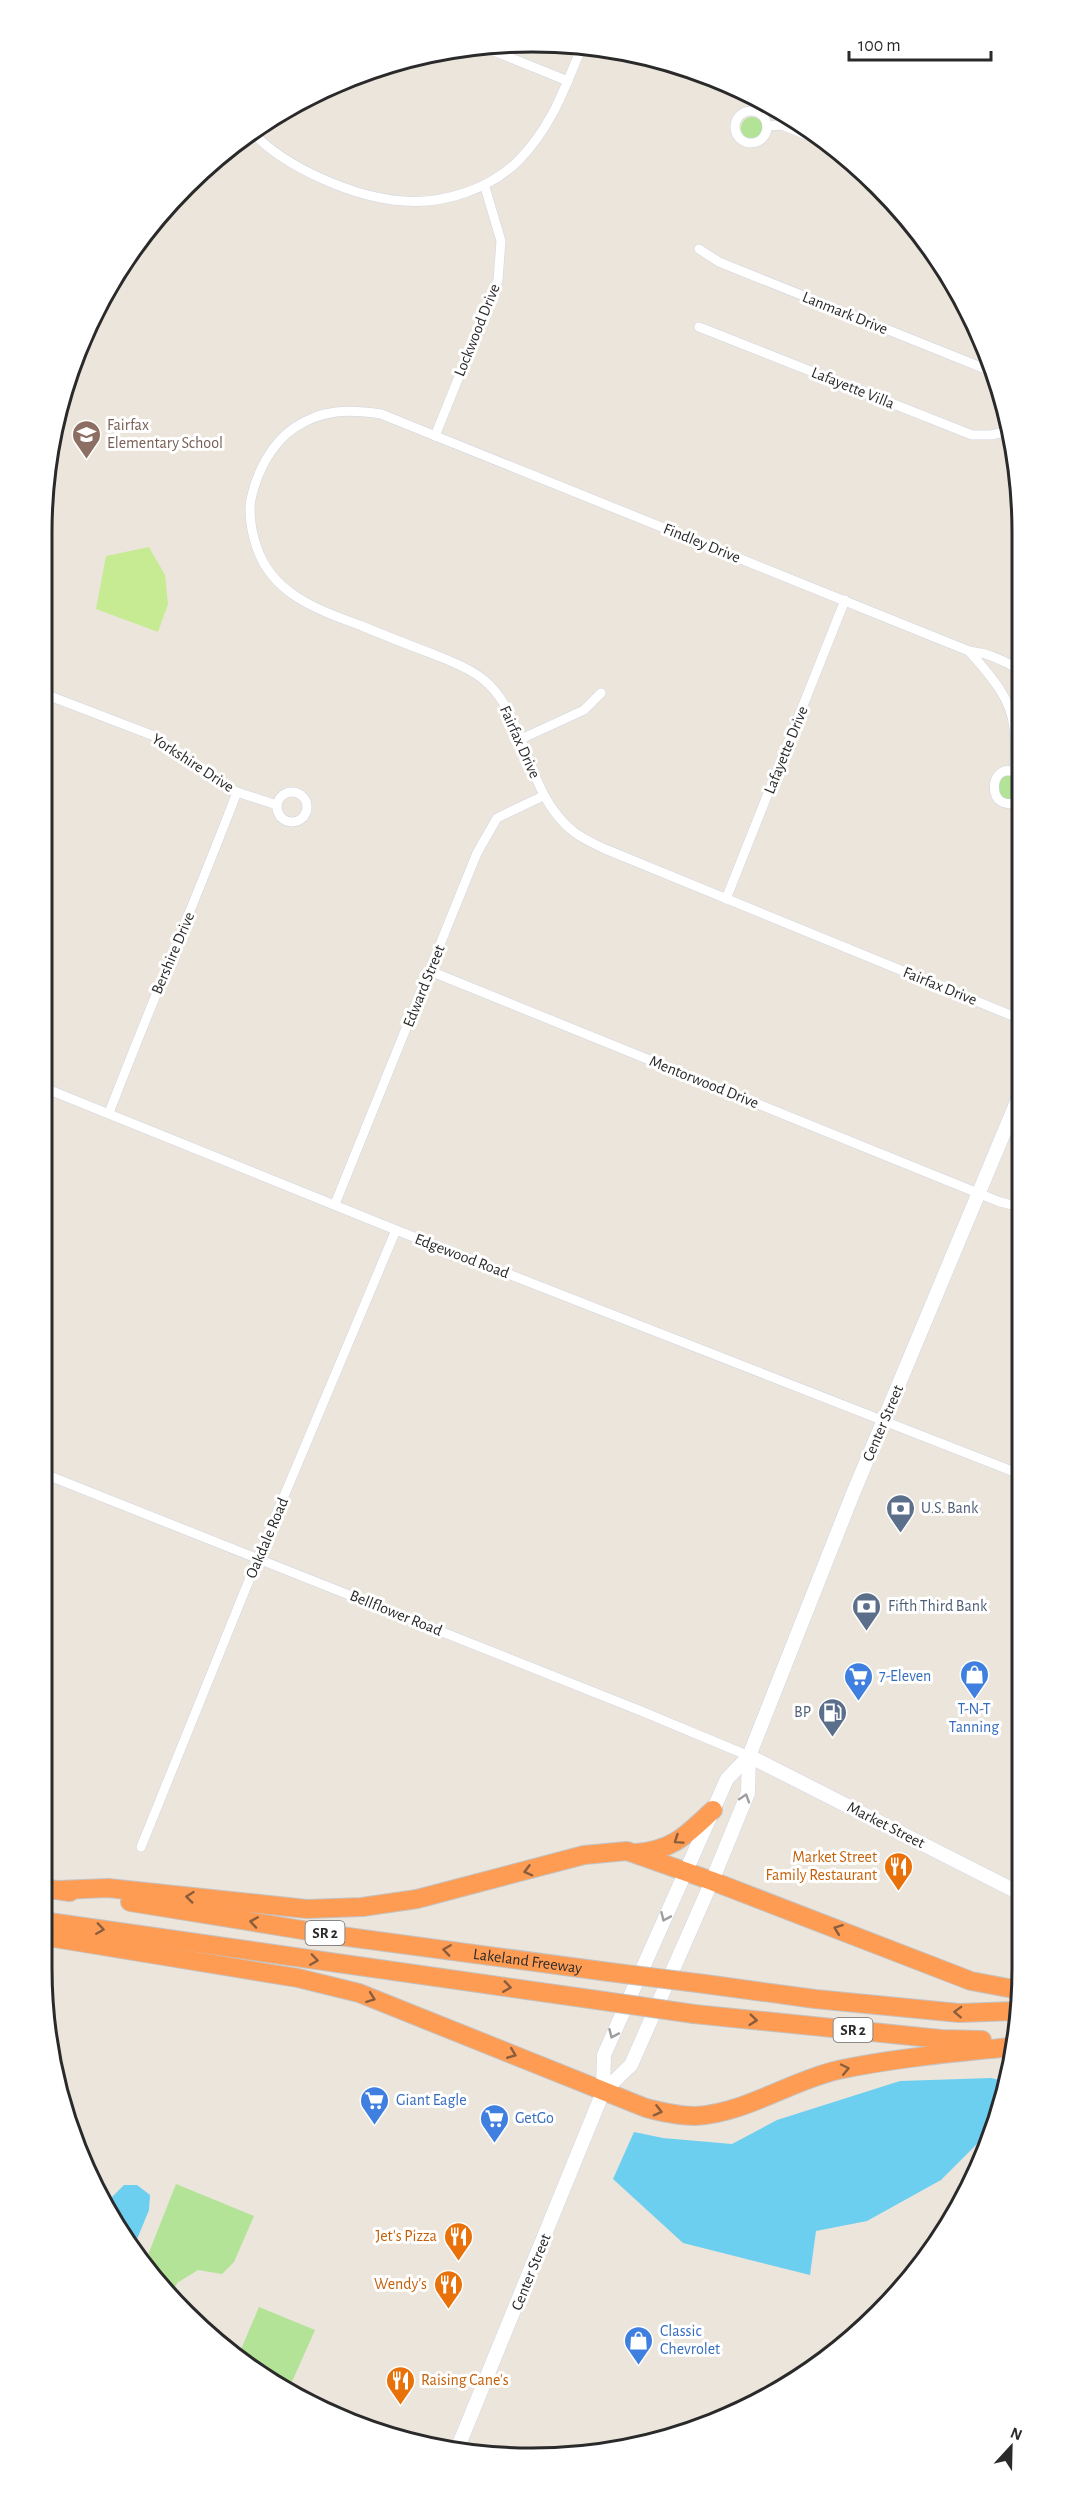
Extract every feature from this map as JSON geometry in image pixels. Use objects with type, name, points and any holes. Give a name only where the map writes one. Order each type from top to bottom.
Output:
[{"type":"highway","points":[[52,1889],[108,1888],[307,1909],[362,1907],[417,1899],[584,1856],[618,1851],[634,1853],[656,1851],[671,1845],[692,1830],[713,1810]]},
{"type":"highway","points":[[634,1853],[972,1981],[1011,1989]]},
{"type":"highway","name":"Lakeland Freeway","points":[[52,1889],[333,1935],[814,1999],[959,2013],[1010,2011]]},
{"type":"highway","name":"Lakeland Freeway","points":[[52,1922],[694,2014],[941,2039],[1006,2042]]},
{"type":"highway","points":[[52,1938],[289,1976],[359,1993],[603,2092],[670,2114],[695,2116],[720,2112],[835,2071],[879,2062],[1005,2047]]},
{"type":"main road","name":"Center Street","points":[[603,2092],[631,2066],[712,1881],[748,1793],[749,1756],[1012,1112]]},
{"type":"main road","name":"Center Street","points":[[460,2442],[603,2092],[604,2055],[727,1779],[749,1756]]},
{"type":"main road","name":"Market Street","points":[[749,1756],[1012,1888]]},
{"type":"street","points":[[502,54],[568,81]]},
{"type":"street","points":[[259,138],[277,154],[304,169],[329,181],[378,197],[405,201],[443,198],[485,187],[517,163],[542,134],[557,108],[578,55]]},
{"type":"street","points":[[767,126],[782,125],[793,130]]},
{"type":"street","name":"Lockwood Drive","points":[[435,436],[500,274],[501,241],[485,187]]},
{"type":"street","name":"Lanmark Drive","points":[[699,249],[719,262],[983,368]]},
{"type":"street","name":"Lafayette Villa","points":[[699,327],[972,435],[1002,433]]},
{"type":"street","name":"Fairfax Drive","points":[[435,436],[381,414],[362,411],[332,411],[304,421],[279,440],[258,474],[250,506],[252,533],[261,560],[270,574],[296,598],[312,607],[443,658],[478,676],[494,690],[509,711],[543,796],[574,832],[605,849],[1012,1016]]},
{"type":"street","name":"Findley Drive","points":[[435,436],[1012,667]]},
{"type":"street","name":"Lafayette Drive","points":[[726,899],[846,600]]},
{"type":"street","name":"Findley Drive","points":[[969,651],[999,688],[1011,712],[1012,719]]},
{"type":"street","points":[[521,738],[584,710],[601,693]]},
{"type":"street","name":"Yorkshire Drive","points":[[52,697],[154,736],[215,781],[237,792],[277,805]]},
{"type":"street","name":"Findley Drive","points":[[1012,771],[997,777],[993,789],[999,800],[1012,804]]},
{"type":"street","name":"Bershire Drive","points":[[109,1113],[151,1003],[205,878],[237,792]]},
{"type":"street","name":"Edward Street","points":[[335,1204],[477,853],[497,818],[543,796]]},
{"type":"street","name":"Mentorwood Drive","points":[[430,971],[1012,1204]]},
{"type":"street","name":"Edgewood Road","points":[[52,1091],[396,1230],[1012,1471]]},
{"type":"street","name":"Oakdale Road","points":[[141,1847],[258,1558],[396,1230]]},
{"type":"street","name":"Bellflower Road","points":[[52,1477],[641,1710],[749,1756]]},
{"type":"green space","points":[[748,117],[756,117],[763,124],[763,132],[756,139],[748,139],[741,132],[741,124]]},
{"type":"green space","points":[[149,547],[165,575],[168,604],[158,632],[96,609],[106,556]]},
{"type":"green space","points":[[1012,775],[1012,799],[1007,801],[1000,797],[998,781],[1001,776]]},
{"type":"green space","points":[[176,2184],[254,2216],[234,2262],[222,2274],[198,2270],[177,2283],[175,2288],[148,2255]]},
{"type":"green space","points":[[259,2307],[315,2330],[291,2384],[241,2350]]},
{"type":"water","points":[[991,2078],[999,2080],[980,2141],[941,2180],[867,2221],[816,2231],[810,2275],[683,2243],[613,2179],[634,2132],[663,2138],[732,2144],[777,2120],[900,2081]]},
{"type":"water","points":[[124,2185],[137,2185],[150,2195],[149,2210],[137,2240],[133,2235],[111,2198]]},
{"type":"place","name":"Fairfax Elementary School","points":[[86,460]]},
{"type":"place","name":"U.S. Bank","points":[[900,1534]]},
{"type":"place","name":"Fifth Third Bank","points":[[867,1632]]},
{"type":"place","name":"T-N-T Tanning","points":[[974,1700]]},
{"type":"place","name":"7-Eleven","points":[[858,1702]]},
{"type":"place","name":"BP","points":[[832,1738]]},
{"type":"place","name":"Market Street Family Restaurant","points":[[898,1892]]},
{"type":"place","name":"Giant Eagle","points":[[375,2126]]},
{"type":"place","name":"GetGo","points":[[494,2144]]},
{"type":"place","name":"Jet's Pizza","points":[[458,2262]]},
{"type":"place","name":"Wendy's","points":[[448,2310]]},
{"type":"place","name":"Classic Chevrolet","points":[[639,2366]]},
{"type":"place","name":"Raising Cane's","points":[[400,2406]]}]
